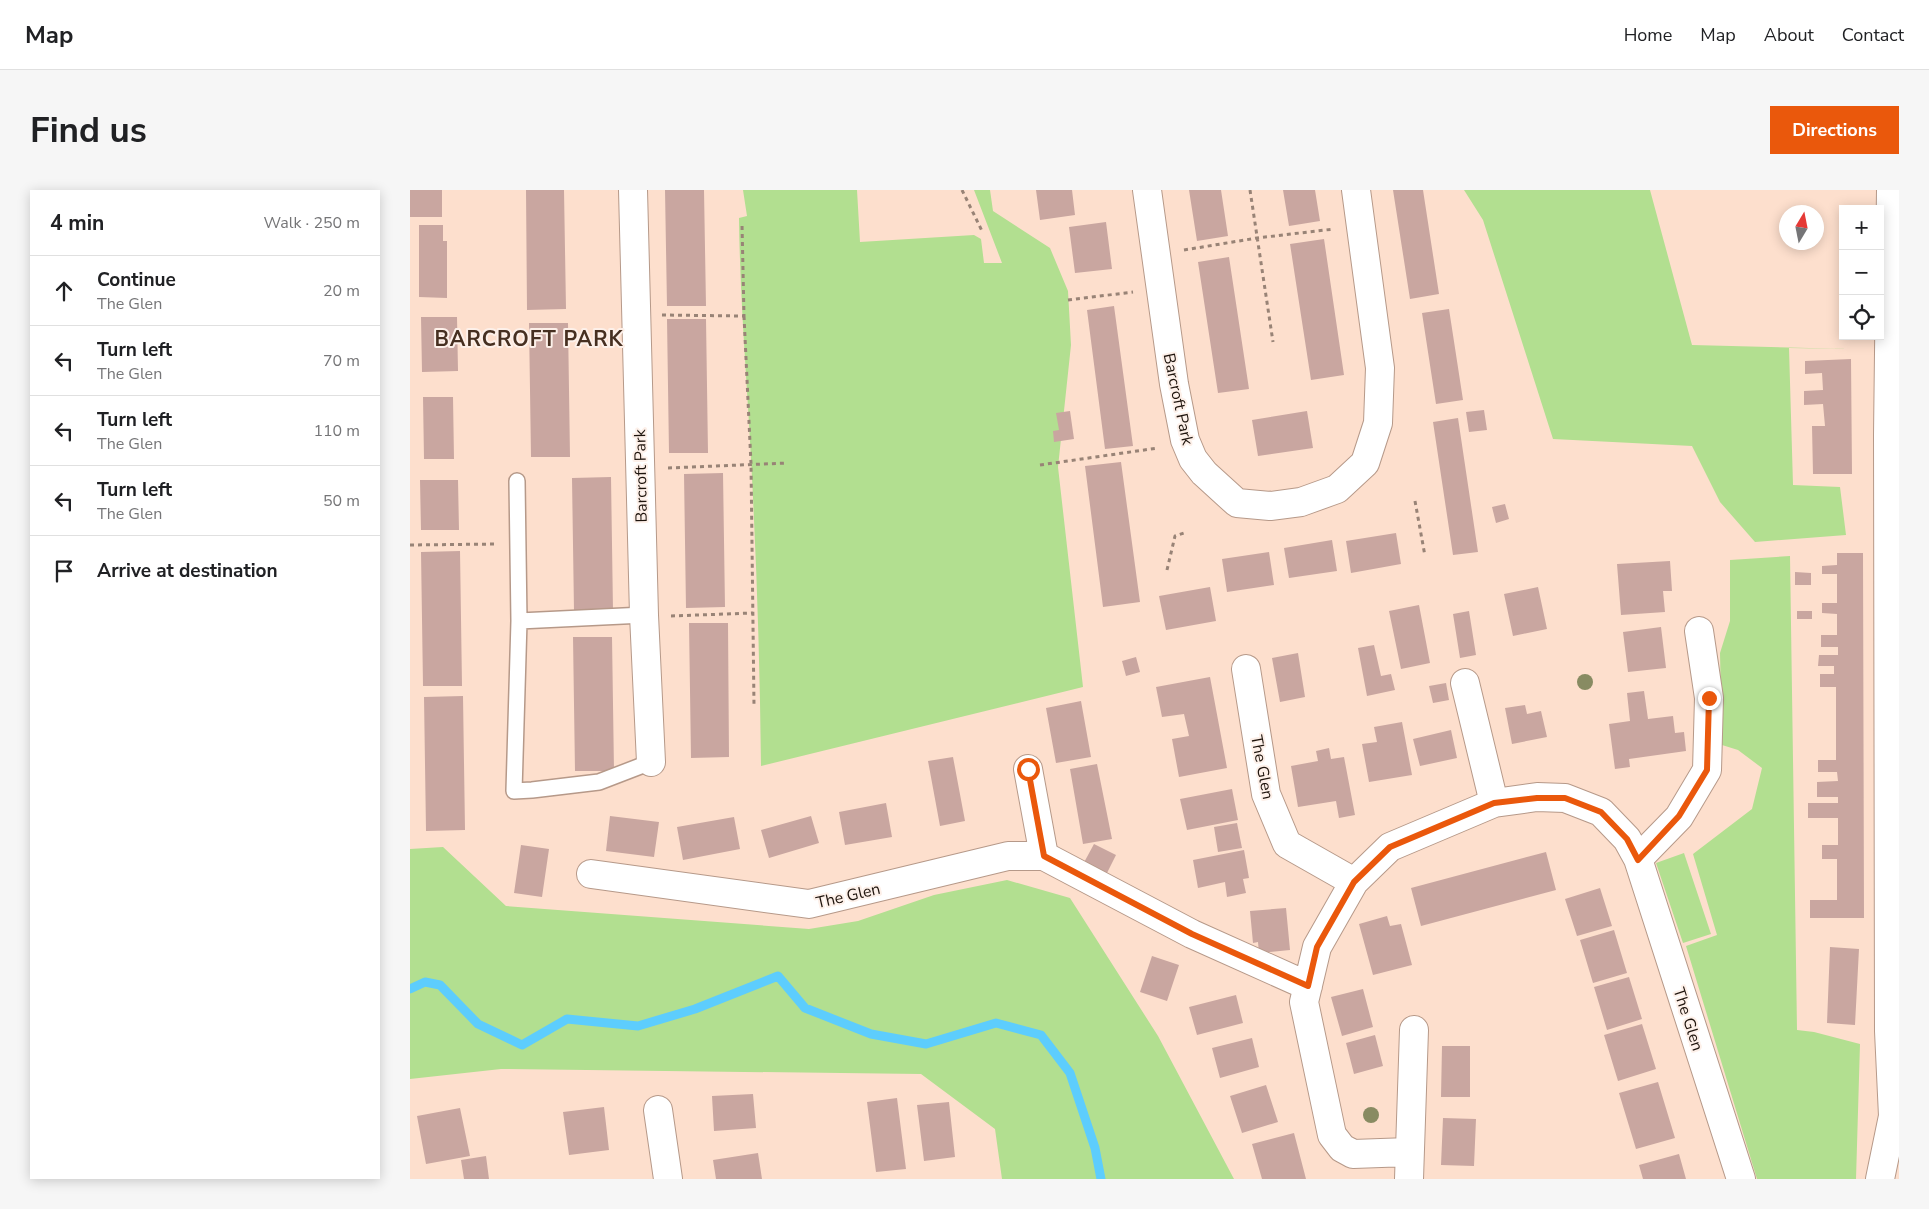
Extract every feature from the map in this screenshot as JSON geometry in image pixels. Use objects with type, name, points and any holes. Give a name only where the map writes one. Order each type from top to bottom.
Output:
[{"type":"street","name":"Barcroft Park","points":[[633,190],[656,616],[651,762]]},
{"type":"street","name":"Barcroft Park","points":[[1147,190],[1174,384],[1185,440],[1193,459],[1204,473],[1237,503],[1270,506],[1301,502],[1338,489],[1366,463],[1378,423],[1380,368],[1356,190]]},
{"type":"street","points":[[1880,1179],[1896,1123],[1889,1031],[1894,971],[1888,435],[1891,190]]},
{"type":"street","points":[[1638,860],[1679,816],[1707,770],[1709,698],[1699,631]]},
{"type":"street","name":"The Glen","points":[[1246,669],[1266,794],[1287,844],[1354,882]]},
{"type":"street","points":[[1465,683],[1494,803]]},
{"type":"street","points":[[1028,769],[1044,856]]},
{"type":"street","name":"The Glen","points":[[1409,1152],[1353,1154],[1342,1148],[1332,1134],[1304,1002],[1317,947],[1354,882],[1390,847],[1494,803],[1537,798],[1565,798],[1601,812],[1627,839],[1638,860],[1741,1179]]},
{"type":"street","name":"The Glen","points":[[591,874],[810,904],[1008,856],[1044,856],[1192,934],[1308,986]]},
{"type":"street","points":[[1409,1179],[1414,1030]]},
{"type":"street","points":[[658,1110],[668,1179]]},
{"type":"lane","points":[[517,481],[519,621],[514,791],[600,782],[651,762]]},
{"type":"lane","points":[[519,621],[656,616]]},
{"type":"path","points":[[962,190],[983,234]]},
{"type":"path","points":[[1250,190],[1273,342]]},
{"type":"path","points":[[742,224],[751,464],[754,706]]},
{"type":"path","points":[[1156,255],[1257,238],[1361,226]]},
{"type":"path","points":[[1068,300],[1138,292]]},
{"type":"path","points":[[661,315],[744,316]]},
{"type":"path","points":[[1040,465],[1163,448]]},
{"type":"path","points":[[667,468],[787,463]]},
{"type":"path","points":[[1414,501],[1425,556]]},
{"type":"path","points":[[1167,570],[1175,536],[1184,534]]},
{"type":"path","points":[[410,545],[518,543]]},
{"type":"path","points":[[656,616],[753,613]]},
{"type":"green space","points":[[743,190],[857,190],[860,242],[974,235],[981,239],[984,263],[1002,263],[974,190],[990,190],[993,211],[1050,248],[1068,291],[1071,345],[1058,467],[1083,687],[761,766],[755,550],[742,316],[739,218],[747,216]]},
{"type":"green space","points":[[1464,190],[1650,190],[1692,345],[1850,349],[1789,348],[1793,485],[1840,487],[1846,535],[1755,542],[1720,502],[1692,446],[1553,439],[1483,220]]},
{"type":"green space","points":[[1790,556],[1797,1030],[1814,1032],[1860,1044],[1856,1179],[1757,1179],[1686,946],[1717,935],[1693,854],[1752,809],[1762,768],[1738,750],[1722,745],[1720,653],[1730,621],[1730,560]]},
{"type":"green space","points":[[443,847],[506,906],[809,929],[858,921],[934,895],[1007,880],[1070,898],[1158,1036],[1234,1179],[1002,1179],[995,1129],[921,1074],[501,1069],[410,1079],[410,849]]},
{"type":"green space","points":[[1684,853],[1711,934],[1683,943],[1656,863]]},
{"type":"building","points":[[410,190],[442,190],[442,217],[410,217]]},
{"type":"building","points":[[526,190],[564,190],[566,309],[527,310]]},
{"type":"building","points":[[665,190],[704,190],[706,306],[667,306]]},
{"type":"building","points":[[1036,190],[1072,190],[1075,215],[1040,220]]},
{"type":"building","points":[[1189,190],[1221,190],[1228,236],[1197,241]]},
{"type":"building","points":[[1283,190],[1315,190],[1320,221],[1289,226]]},
{"type":"building","points":[[1393,190],[1423,190],[1439,294],[1410,299]]},
{"type":"building","points":[[1106,222],[1112,269],[1075,273],[1069,227]]},
{"type":"building","points":[[419,225],[443,225],[443,241],[447,241],[447,298],[419,297]]},
{"type":"building","points":[[1324,239],[1344,375],[1311,380],[1290,244]]},
{"type":"building","points":[[1229,257],[1249,389],[1218,393],[1198,262]]},
{"type":"building","points":[[1114,306],[1133,446],[1105,449],[1087,310]]},
{"type":"building","points":[[1449,309],[1463,400],[1436,404],[1422,313]]},
{"type":"building","points":[[421,317],[457,317],[458,371],[422,372]]},
{"type":"building","points":[[667,319],[706,319],[708,453],[669,453]]},
{"type":"building","points":[[529,323],[568,323],[570,457],[531,457]]},
{"type":"building","points":[[1851,359],[1852,474],[1813,474],[1812,426],[1825,426],[1823,404],[1804,405],[1804,391],[1823,390],[1822,373],[1805,374],[1805,361]]},
{"type":"building","points":[[423,397],[453,397],[454,459],[424,459]]},
{"type":"building","points":[[1484,410],[1487,430],[1469,432],[1466,412]]},
{"type":"building","points":[[1070,411],[1074,439],[1054,442],[1053,431],[1059,430],[1056,413]]},
{"type":"building","points":[[1307,411],[1313,448],[1258,456],[1252,420]]},
{"type":"building","points":[[1458,418],[1478,552],[1453,555],[1433,422]]},
{"type":"building","points":[[1121,462],[1140,602],[1103,607],[1085,466]]},
{"type":"building","points":[[723,473],[725,607],[686,608],[684,474]]},
{"type":"building","points":[[611,477],[613,611],[574,611],[572,478]]},
{"type":"building","points":[[420,480],[458,480],[459,530],[421,530]]},
{"type":"building","points":[[1505,504],[1509,519],[1496,523],[1492,507]]},
{"type":"building","points":[[1396,533],[1401,564],[1351,573],[1346,541]]},
{"type":"building","points":[[1332,540],[1337,571],[1289,578],[1284,548]]},
{"type":"building","points":[[460,551],[462,686],[423,686],[421,552]]},
{"type":"building","points":[[1269,552],[1274,585],[1227,592],[1222,559]]},
{"type":"building","points":[[1837,553],[1863,553],[1864,918],[1810,918],[1810,900],[1837,900],[1837,859],[1822,859],[1822,845],[1838,845],[1838,818],[1808,818],[1808,803],[1838,803],[1838,797],[1817,797],[1817,782],[1838,781],[1837,772],[1818,772],[1818,760],[1836,760],[1836,687],[1820,687],[1820,674],[1834,674],[1834,666],[1818,666],[1819,655],[1838,655],[1838,647],[1821,647],[1821,635],[1837,635],[1837,614],[1822,613],[1822,603],[1837,603],[1837,574],[1822,574],[1822,566],[1837,565]]},
{"type":"building","points":[[1670,561],[1672,591],[1663,591],[1665,612],[1621,615],[1617,564]]},
{"type":"building","points":[[1795,572],[1811,573],[1811,585],[1795,585]]},
{"type":"building","points":[[1210,587],[1216,621],[1166,630],[1159,596]]},
{"type":"building","points":[[1538,587],[1547,629],[1513,636],[1504,594]]},
{"type":"building","points":[[1419,605],[1430,663],[1401,669],[1389,611]]},
{"type":"building","points":[[1469,611],[1476,655],[1460,658],[1453,614]]},
{"type":"building","points":[[1797,611],[1812,611],[1812,619],[1797,619]]},
{"type":"building","points":[[689,623],[728,623],[729,757],[691,758]]},
{"type":"building","points":[[1661,627],[1666,668],[1628,672],[1623,632]]},
{"type":"building","points":[[573,637],[612,637],[614,771],[575,771]]},
{"type":"building","points":[[1374,645],[1381,676],[1391,674],[1395,690],[1367,696],[1358,648]]},
{"type":"building","points":[[1298,653],[1305,697],[1280,702],[1272,658]]},
{"type":"building","points":[[1136,657],[1140,672],[1126,676],[1122,661]]},
{"type":"building","points":[[1210,677],[1227,768],[1179,777],[1172,739],[1189,736],[1184,714],[1162,717],[1156,687]]},
{"type":"building","points":[[1446,683],[1449,700],[1433,703],[1429,686]]},
{"type":"building","points":[[1644,691],[1648,719],[1673,716],[1675,733],[1684,732],[1686,751],[1629,759],[1630,767],[1615,769],[1609,724],[1630,721],[1627,693]]},
{"type":"building","points":[[463,696],[465,830],[426,831],[424,697]]},
{"type":"building","points":[[1081,701],[1091,757],[1056,763],[1046,708]]},
{"type":"building","points":[[1525,705],[1527,714],[1541,711],[1547,737],[1512,744],[1505,708]]},
{"type":"building","points":[[1402,722],[1412,775],[1369,782],[1362,744],[1377,742],[1374,727]]},
{"type":"building","points":[[1451,730],[1457,758],[1420,766],[1413,739]]},
{"type":"building","points":[[1329,748],[1331,759],[1344,757],[1355,815],[1339,818],[1336,801],[1298,807],[1291,766],[1318,761],[1316,751]]},
{"type":"building","points":[[953,757],[965,821],[940,826],[928,761]]},
{"type":"building","points":[[1097,764],[1112,839],[1083,844],[1070,769]]},
{"type":"building","points":[[1232,789],[1238,820],[1187,830],[1180,799]]},
{"type":"building","points":[[886,803],[892,837],[845,845],[839,812]]},
{"type":"building","points":[[610,816],[659,822],[654,857],[606,851]]},
{"type":"building","points":[[811,816],[819,843],[769,858],[761,830]]},
{"type":"building","points":[[734,817],[740,849],[683,860],[677,827]]},
{"type":"building","points":[[1237,823],[1242,848],[1218,852],[1214,827]]},
{"type":"building","points":[[1094,844],[1116,855],[1104,879],[1081,868]]},
{"type":"building","points":[[521,845],[549,849],[542,897],[514,893]]},
{"type":"building","points":[[1244,850],[1249,878],[1243,879],[1246,893],[1227,897],[1225,882],[1198,888],[1193,860]]},
{"type":"building","points":[[1546,852],[1556,890],[1421,926],[1411,888]]},
{"type":"building","points":[[1600,888],[1612,926],[1577,936],[1565,899]]},
{"type":"building","points":[[1286,908],[1290,950],[1259,953],[1258,942],[1253,943],[1250,911]]},
{"type":"building","points":[[1387,916],[1390,926],[1401,924],[1412,965],[1373,975],[1359,924]]},
{"type":"building","points":[[1614,930],[1627,973],[1593,983],[1580,940]]},
{"type":"building","points":[[1830,947],[1859,949],[1855,1025],[1827,1023]]},
{"type":"building","points":[[1152,956],[1179,965],[1167,1001],[1140,992]]},
{"type":"building","points":[[1629,977],[1642,1019],[1607,1030],[1594,987]]},
{"type":"building","points":[[1363,989],[1373,1027],[1342,1036],[1331,997]]},
{"type":"building","points":[[1236,995],[1243,1023],[1197,1035],[1189,1007]]},
{"type":"building","points":[[1642,1024],[1656,1069],[1618,1081],[1604,1035]]},
{"type":"building","points":[[1375,1035],[1383,1066],[1354,1074],[1346,1043]]},
{"type":"building","points":[[1252,1038],[1259,1067],[1220,1078],[1212,1048]]},
{"type":"building","points":[[1442,1046],[1470,1046],[1470,1097],[1441,1097]]},
{"type":"building","points":[[1658,1082],[1675,1138],[1636,1149],[1619,1093]]},
{"type":"building","points":[[1266,1085],[1278,1122],[1242,1133],[1230,1096]]},
{"type":"building","points":[[753,1094],[756,1128],[714,1131],[712,1096]]},
{"type":"building","points":[[897,1098],[906,1169],[876,1172],[867,1102]]},
{"type":"building","points":[[949,1102],[955,1157],[924,1161],[917,1105]]},
{"type":"building","points":[[604,1107],[609,1150],[569,1155],[563,1112]]},
{"type":"building","points":[[460,1108],[470,1156],[426,1164],[417,1116]]},
{"type":"building","points":[[1443,1118],[1476,1119],[1474,1166],[1441,1165]]},
{"type":"building","points":[[1294,1133],[1306,1179],[1262,1179],[1252,1144]]},
{"type":"building","points":[[758,1153],[762,1179],[716,1179],[713,1160]]},
{"type":"building","points":[[1679,1154],[1686,1179],[1643,1179],[1639,1165]]},
{"type":"building","points":[[486,1156],[489,1179],[464,1179],[461,1160]]},
{"type":"waterway","points":[[410,989],[425,982],[440,985],[478,1024],[522,1045],[567,1019],[638,1026],[695,1009],[778,976],[805,1008],[871,1034],[926,1044],[996,1023],[1041,1035],[1070,1073],[1095,1148],[1101,1179]]},
{"type":"district","name":"BARCROFT PARK","points":[[529,339]]},
{"type":"route","points":[[1028,769],[1044,856],[1192,934],[1308,986],[1317,947],[1354,882],[1390,847],[1494,803],[1537,798],[1565,798],[1601,812],[1627,839],[1638,860],[1679,816],[1707,770],[1709,698]]}]
